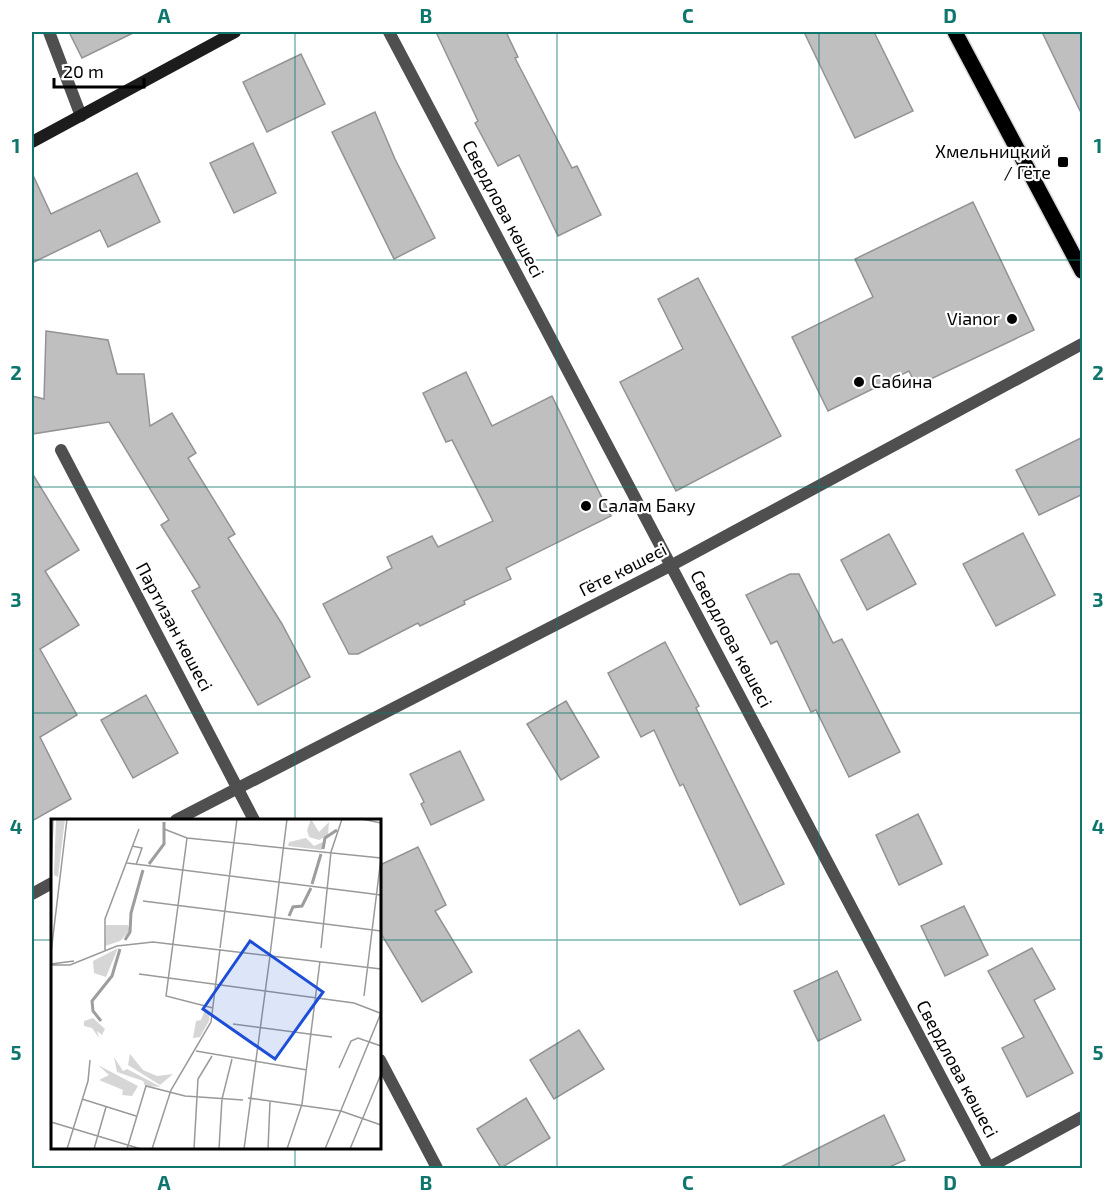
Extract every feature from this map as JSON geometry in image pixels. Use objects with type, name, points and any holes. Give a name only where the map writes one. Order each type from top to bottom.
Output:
[{"type":"main road","points":[[32,142],[235,32]]},
{"type":"main road","points":[[955,32],[1083,271]]},
{"type":"street","points":[[49,32],[81,116]]},
{"type":"street","name":"Свердлова көшесі","points":[[389,32],[988,1168]]},
{"type":"street","name":"Гёте көшесі","points":[[178,819],[672,565],[1083,344]]},
{"type":"street","name":"Партизан көшесі","points":[[61,450],[254,819]]},
{"type":"street","points":[[32,894],[51,884]]},
{"type":"street","points":[[381,1061],[436,1168]]},
{"type":"street","points":[[988,1168],[1083,1117]]},
{"type":"building","points":[[69,32],[135,32],[82,58]]},
{"type":"building","points":[[436,32],[506,32],[518,57],[515,58],[572,168],[577,166],[601,215],[558,236],[519,155],[498,166],[475,123],[478,121]]},
{"type":"building","points":[[804,32],[874,32],[913,111],[855,138]]},
{"type":"building","points":[[1042,32],[1083,32],[1083,117]]},
{"type":"building","points":[[301,54],[325,104],[267,132],[243,82]]},
{"type":"building","points":[[375,112],[395,159],[435,238],[394,259],[332,132]]},
{"type":"building","points":[[253,143],[276,193],[234,213],[210,163]]},
{"type":"building","points":[[32,173],[51,214],[137,173],[160,222],[108,247],[100,230],[32,263]]},
{"type":"building","points":[[973,202],[1034,330],[916,386],[909,371],[828,411],[792,337],[873,297],[855,259]]},
{"type":"building","points":[[698,278],[781,436],[676,491],[620,382],[683,349],[658,299]]},
{"type":"building","points":[[46,331],[108,340],[117,374],[144,374],[150,426],[172,413],[196,453],[188,458],[235,534],[228,538],[282,624],[310,677],[258,705],[192,591],[200,587],[161,525],[169,520],[109,422],[32,434],[32,396],[44,399]]},
{"type":"building","points":[[466,372],[492,426],[552,396],[611,516],[506,568],[511,579],[464,601],[465,604],[420,626],[418,623],[358,654],[349,654],[323,604],[392,568],[387,557],[432,536],[438,547],[493,521],[452,440],[446,442],[423,393]]},
{"type":"building","points":[[1083,437],[1083,494],[1039,515],[1016,470]]},
{"type":"building","points":[[32,473],[79,550],[45,571],[79,625],[40,649],[77,715],[40,737],[71,799],[32,821]]},
{"type":"building","points":[[1023,533],[1055,595],[996,626],[963,564]]},
{"type":"building","points":[[889,534],[916,584],[867,610],[841,560]]},
{"type":"building","points":[[790,574],[799,574],[833,643],[842,639],[900,752],[849,777],[816,710],[811,712],[777,641],[771,644],[746,595]]},
{"type":"building","points":[[665,642],[699,706],[696,708],[784,884],[740,905],[683,784],[680,786],[654,730],[641,737],[608,673]]},
{"type":"building","points":[[146,695],[178,753],[133,778],[101,720]]},
{"type":"building","points":[[566,701],[599,757],[561,780],[527,724]]},
{"type":"building","points":[[460,751],[484,800],[431,825],[421,804],[424,802],[410,774]]},
{"type":"building","points":[[918,814],[942,864],[899,885],[876,835]]},
{"type":"building","points":[[418,847],[446,905],[435,911],[472,972],[422,1002],[381,934],[381,865]]},
{"type":"building","points":[[964,906],[988,955],[945,976],[921,926]]},
{"type":"building","points":[[1032,948],[1055,989],[1034,1000],[1073,1073],[1027,1097],[1002,1048],[1024,1037],[988,971]]},
{"type":"building","points":[[837,971],[861,1020],[818,1041],[794,991]]},
{"type":"building","points":[[579,1030],[604,1069],[554,1099],[530,1060]]},
{"type":"building","points":[[526,1098],[550,1138],[501,1168],[477,1129]]},
{"type":"building","points":[[884,1115],[905,1160],[887,1168],[779,1168]]},
{"type":"place","name":"Хмельницкий / Гёте","points":[[1063,162]]},
{"type":"place","name":"Vianor","points":[[1012,319]]},
{"type":"place","name":"Сабина","points":[[859,382]]},
{"type":"place","name":"Салам Баку","points":[[586,506]]}]
